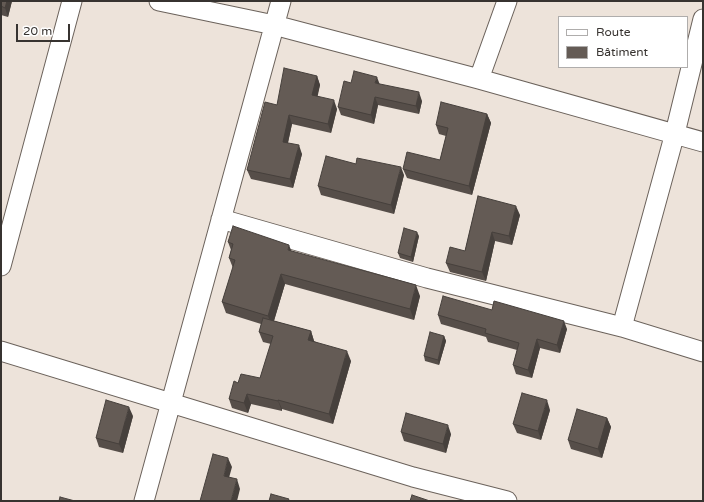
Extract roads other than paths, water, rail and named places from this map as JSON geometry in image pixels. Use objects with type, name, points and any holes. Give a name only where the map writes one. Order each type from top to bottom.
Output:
[{"type":"street","points":[[1,266],[72,1]]},
{"type":"street","points":[[159,1],[274,25],[479,79],[703,142]]},
{"type":"street","points":[[144,501],[281,1]]},
{"type":"street","points":[[479,79],[507,1]]},
{"type":"street","points":[[622,327],[675,133],[703,19]]},
{"type":"street","points":[[221,219],[427,278],[622,327],[703,352]]},
{"type":"street","points":[[1,351],[413,477],[507,501]]}]
